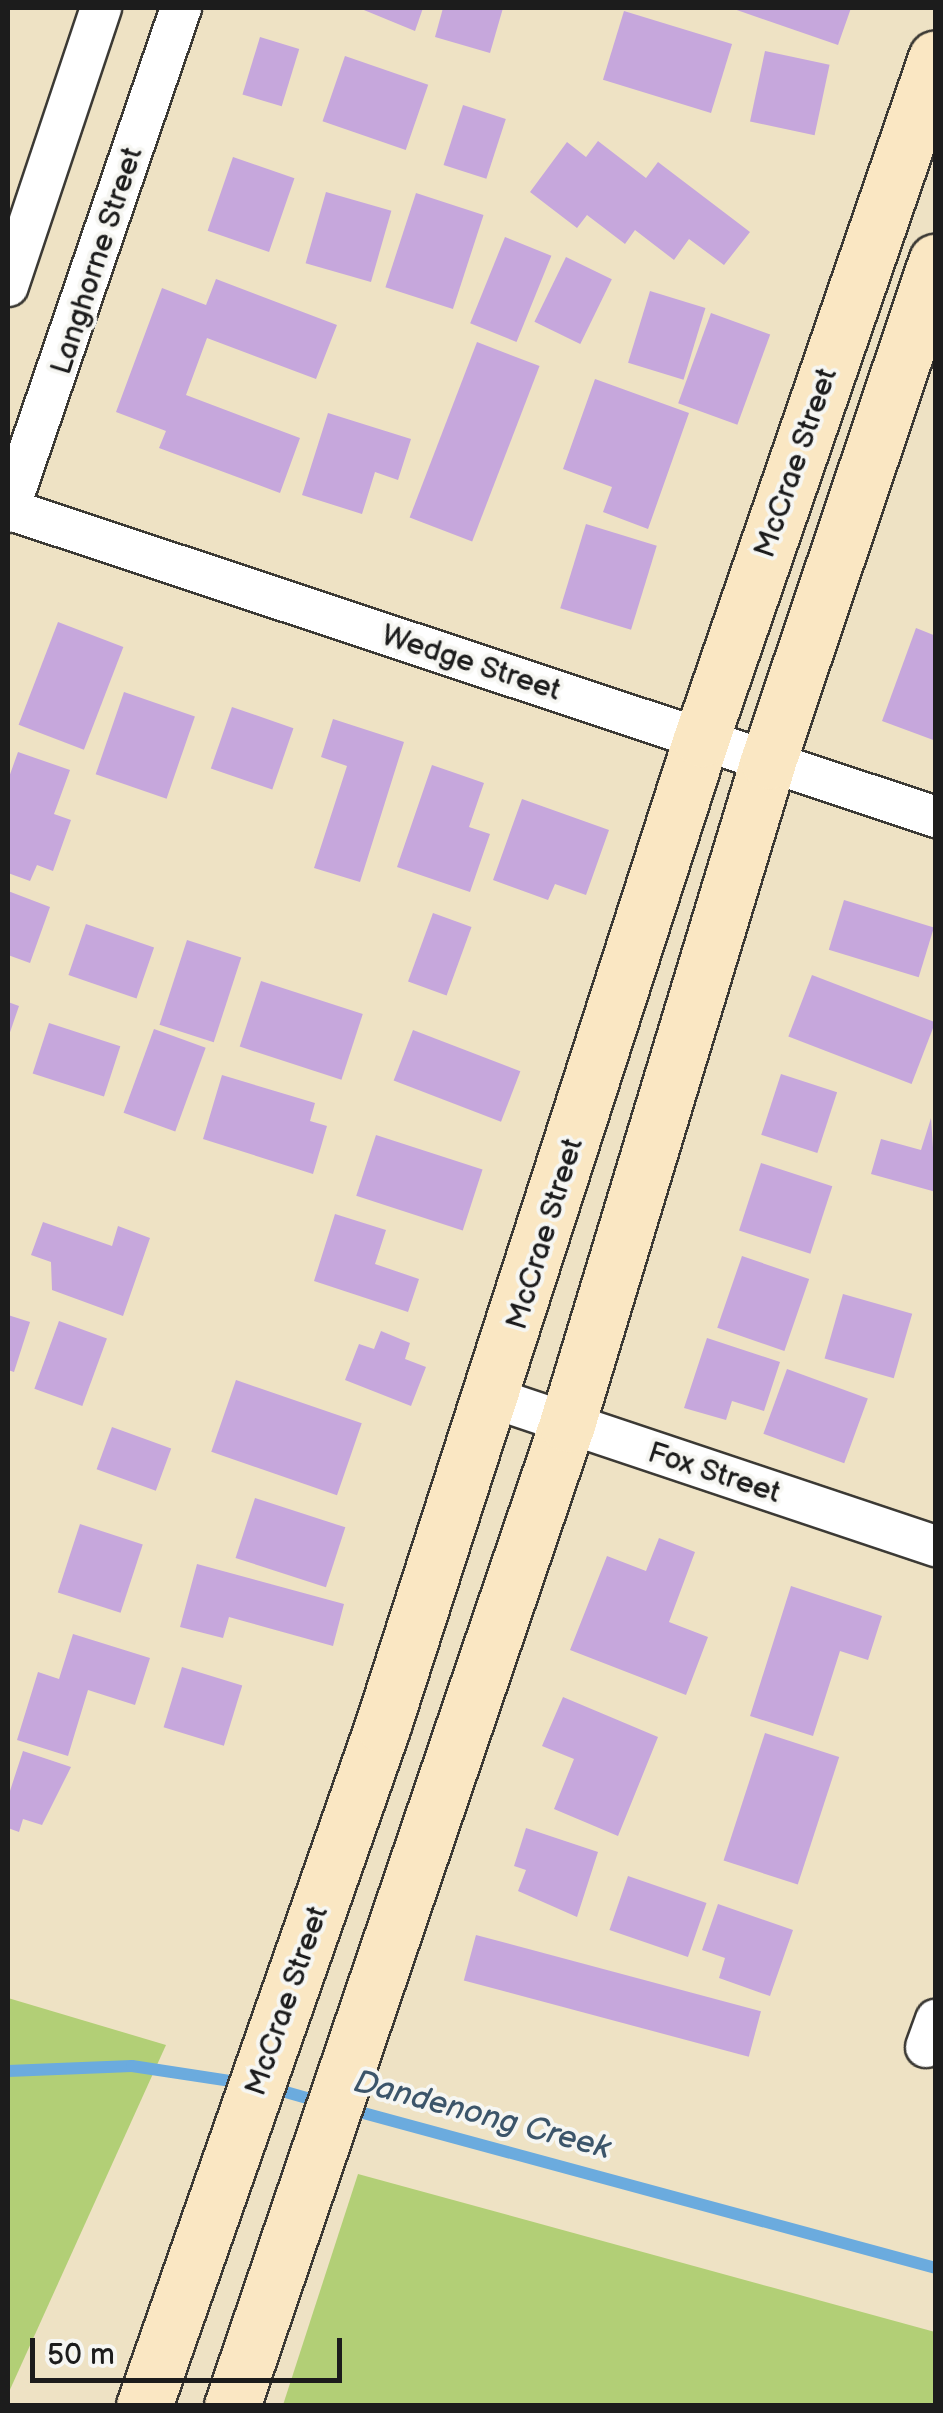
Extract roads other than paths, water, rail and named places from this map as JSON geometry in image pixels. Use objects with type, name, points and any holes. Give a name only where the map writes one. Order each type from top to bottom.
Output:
[{"type":"main road","name":"McCrae Street","points":[[144,2406],[220,2199],[493,1398],[701,739],[936,58]]},
{"type":"main road","points":[[232,2406],[362,2010],[568,1424],[768,760],[936,262]]},
{"type":"street","points":[[8,286],[101,8]]},
{"type":"street","name":"Langhorne Street","points":[[8,510],[181,8]]},
{"type":"street","name":"Wedge Street","points":[[8,510],[936,817]]},
{"type":"street","name":"Fox Street","points":[[493,1398],[936,1546]]},
{"type":"waterway","name":"Dandenong Creek","points":[[8,2071],[132,2066],[243,2083]]},
{"type":"waterway","name":"Dandenong Creek","points":[[268,2087],[321,2102]]},
{"type":"waterway","name":"Dandenong Creek","points":[[345,2108],[936,2268]]}]
